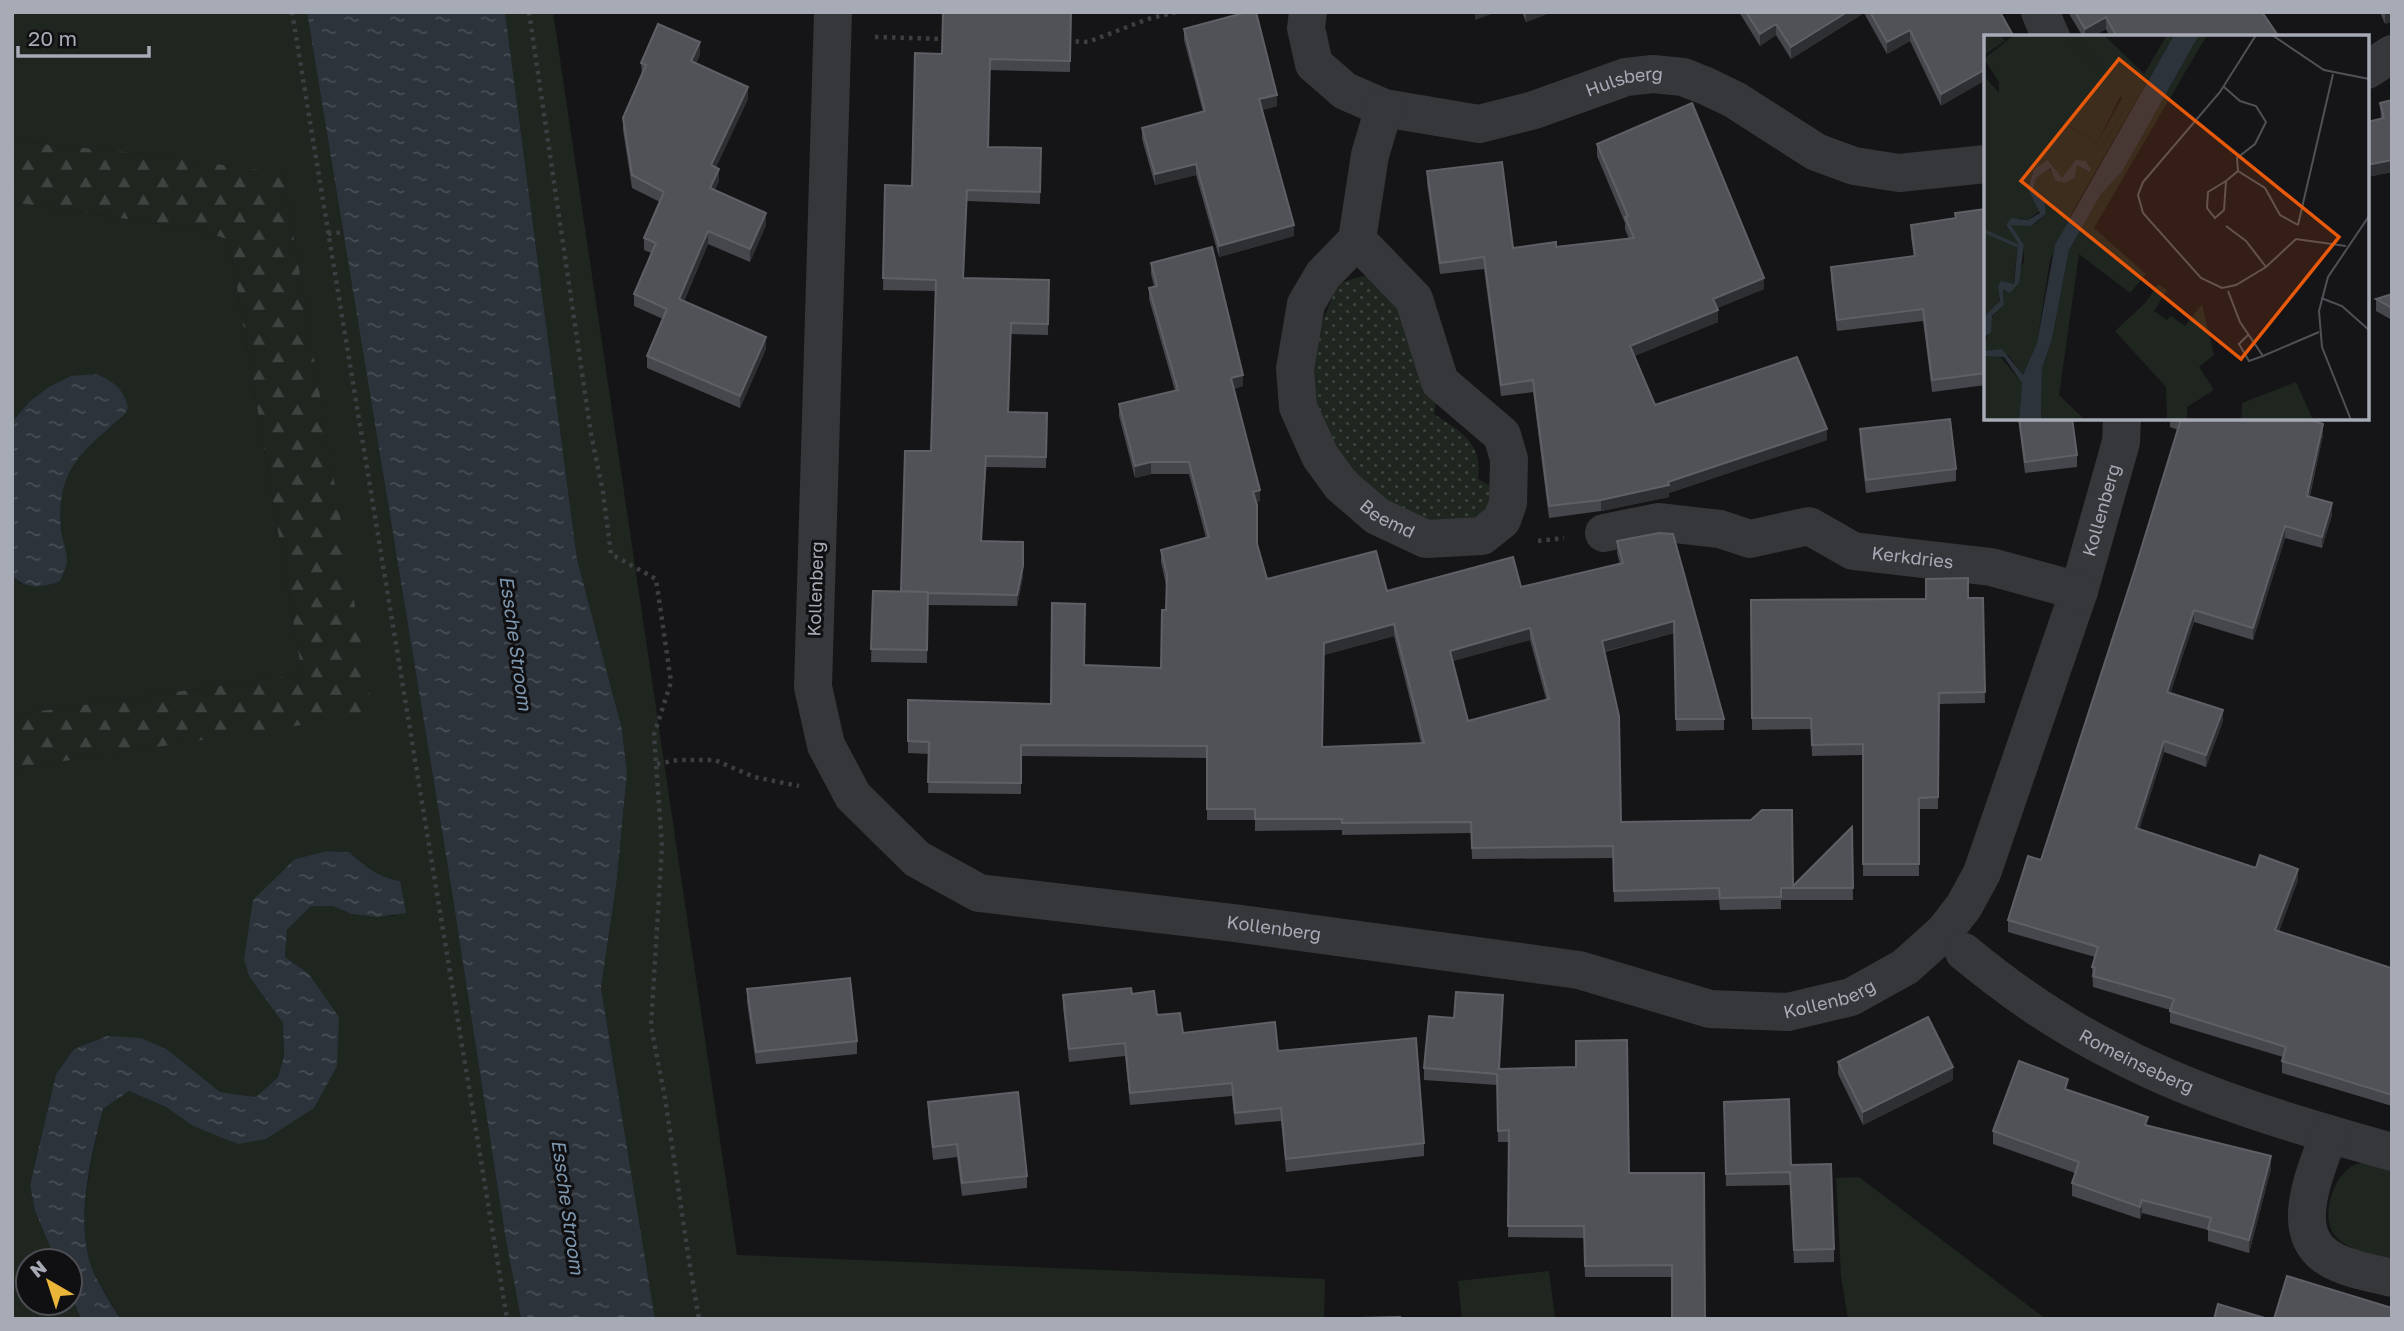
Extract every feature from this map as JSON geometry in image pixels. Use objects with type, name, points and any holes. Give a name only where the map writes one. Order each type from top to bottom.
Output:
[{"type":"street","name":"Hulsberg","points":[[1308,12],[1306,29],[1314,64],[1345,91],[1384,108],[1479,124],[1534,110],[1626,77],[1653,74],[1683,78],[1706,86],[1735,100],[1816,152],[1854,166],[1899,173],[1984,164]]},
{"type":"street","points":[[2040,12],[2050,35]]},
{"type":"street","name":"Kollenberg","points":[[832,23],[813,687],[826,745],[853,796],[917,859],[979,893],[1234,923],[1579,970],[1710,1009],[1788,1012],[1851,997],[1905,967],[1944,932],[1964,906],[1982,873],[2079,592],[2121,442],[2122,420]]},
{"type":"street","points":[[2369,69],[2392,54]]},
{"type":"street","points":[[1384,108],[1370,155],[1357,240],[1413,299],[1440,382],[1502,435],[1509,459],[1508,503],[1502,520]]},
{"type":"street","name":"Beemd","points":[[1357,240],[1323,275],[1306,304],[1295,369],[1298,407],[1320,456],[1341,485],[1377,516],[1426,539],[1482,536],[1502,520]]},
{"type":"street","name":"Kerkdries","points":[[1604,533],[1658,522],[1720,529],[1750,539],[1810,526],[1853,551],[1991,567],[2079,592]]},
{"type":"street","name":"Romeinseberg","points":[[1964,952],[1999,981],[2056,1020],[2120,1056],[2207,1094],[2392,1152]]},
{"type":"street","points":[[2329,1134],[2308,1198],[2306,1222],[2314,1247],[2334,1261],[2392,1278]]},
{"type":"path","points":[[292,12],[508,1319]]},
{"type":"path","points":[[529,12],[560,233],[611,554],[656,579],[671,682],[654,735],[662,846],[651,1027],[666,1098],[699,1319]]},
{"type":"path","points":[[1062,41],[1088,42],[1148,19],[1176,12]]},
{"type":"path","points":[[832,23],[956,39]]},
{"type":"path","points":[[328,234],[343,232]]},
{"type":"path","points":[[1502,520],[1536,542],[1604,533]]},
{"type":"path","points":[[657,764],[678,760],[715,760],[754,777],[853,796]]},
{"type":"green space","points":[[12,12],[307,12],[451,886],[505,1235],[521,1319],[120,1319],[93,1271],[85,1232],[85,1211],[90,1169],[103,1109],[129,1091],[166,1107],[193,1126],[266,1139],[308,973],[285,957],[287,930],[311,906],[333,906],[351,914],[395,916],[400,881],[379,874],[349,852],[327,851],[295,859],[270,1002],[283,1023],[284,1056],[278,1077],[256,1097],[220,1092],[168,1050],[107,1036],[74,1049],[56,1074],[30,1185],[35,1211],[50,1247],[14,1247],[14,1317],[81,1319],[12,1319],[12,769],[372,713],[283,174],[125,152],[12,141]]},
{"type":"green space","points":[[505,12],[553,12],[737,1255],[1325,1279],[1324,1319],[655,1319],[601,988],[617,879],[627,773],[622,729],[577,559]]},
{"type":"green space","points":[[12,141],[125,152],[283,173],[373,714],[12,769],[12,715],[302,674],[229,240],[201,230],[12,202]]},
{"type":"green space","points":[[12,202],[201,230],[229,240],[302,674],[12,715],[12,576],[21,584],[67,562],[61,527],[61,503],[69,469],[86,447],[124,415],[29,402],[12,422]]},
{"type":"green space","points":[[1363,276],[1375,280],[1395,298],[1436,401],[1434,414],[1468,439],[1477,456],[1478,479],[1494,488],[1493,499],[1480,518],[1443,523],[1413,515],[1379,498],[1341,457],[1315,405],[1314,357],[1321,325],[1335,291],[1343,282]]},
{"type":"green space","points":[[2369,1163],[2392,1168],[2392,1260],[2343,1243],[2332,1231],[2329,1223],[2329,1205],[2340,1178],[2352,1166]]},
{"type":"green space","points":[[1859,1177],[2046,1319],[1848,1319],[1841,1276],[1836,1178]]},
{"type":"green space","points":[[1549,1271],[1555,1319],[1462,1319],[1458,1281]]},
{"type":"water","name":"Essche Stroom","points":[[307,12],[505,12],[577,559],[622,729],[627,773],[617,879],[601,988],[655,1319],[521,1319],[505,1235],[451,886]]},
{"type":"water","points":[[96,374],[117,386],[128,408],[75,462],[68,475],[61,507],[61,528],[67,561],[60,581],[29,586],[12,576],[12,422],[29,402],[49,387],[71,376]]},
{"type":"water","points":[[327,851],[349,852],[379,874],[400,881],[406,913],[378,917],[351,914],[333,906],[311,906],[287,930],[285,957],[308,973],[339,1017],[337,1066],[314,1108],[266,1139],[238,1144],[193,1126],[166,1107],[129,1091],[103,1109],[86,1190],[85,1232],[93,1271],[120,1319],[81,1319],[80,1317],[84,1317],[84,1247],[50,1247],[35,1211],[30,1185],[56,1074],[74,1049],[107,1036],[141,1038],[168,1050],[220,1092],[256,1097],[278,1077],[284,1056],[283,1023],[249,976],[244,959],[253,900],[295,859]]},
{"type":"building","points":[[943,12],[1071,12],[1070,61],[990,59],[988,147],[1041,148],[1040,192],[967,190],[963,278],[1049,280],[1048,324],[1011,323],[1008,412],[1047,413],[1046,457],[986,456],[981,541],[1023,542],[1023,566],[1017,595],[901,591],[905,451],[931,451],[936,280],[883,278],[885,185],[912,186],[915,53],[942,54]]},
{"type":"building","points":[[1256,12],[1277,95],[1259,99],[1294,225],[1219,246],[1196,164],[1155,174],[1142,128],[1205,111],[1184,29]]},
{"type":"building","points":[[1746,12],[1847,12],[1791,47],[1776,24],[1760,34]]},
{"type":"building","points":[[1870,12],[2000,12],[2013,35],[1984,35],[1984,70],[1941,94],[1910,30],[1887,42]]},
{"type":"building","points":[[2075,12],[2262,12],[2278,35],[2116,35],[2106,17],[2085,29]]},
{"type":"building","points":[[658,24],[700,42],[691,61],[748,87],[711,165],[719,169],[710,188],[766,213],[750,249],[708,231],[679,299],[766,337],[740,396],[647,356],[667,309],[634,294],[656,243],[644,238],[664,192],[632,175],[623,118],[646,65],[641,63]]},
{"type":"building","points":[[2392,100],[2392,160],[2369,165],[2369,122],[2384,118],[2380,103]]},
{"type":"building","points":[[1692,103],[1764,278],[1713,299],[1718,310],[1630,346],[1655,405],[1797,357],[1827,429],[1668,482],[1669,485],[1601,500],[1549,506],[1533,380],[1501,385],[1484,257],[1440,263],[1427,171],[1502,162],[1513,248],[1556,242],[1556,247],[1634,238],[1625,217],[1628,216],[1597,144]]},
{"type":"building","points":[[1984,209],[1984,373],[1932,380],[1923,309],[1837,320],[1831,267],[1915,256],[1911,225],[1956,218],[1955,213]]},
{"type":"building","points":[[1212,247],[1243,375],[1231,378],[1260,490],[1253,492],[1257,505],[1257,544],[1267,579],[1376,551],[1387,591],[1513,557],[1521,587],[1623,563],[1617,541],[1659,533],[1673,534],[1724,719],[1676,719],[1674,621],[1602,641],[1619,716],[1621,822],[1751,820],[1762,810],[1792,810],[1793,886],[1852,827],[1853,888],[1781,888],[1781,897],[1720,898],[1719,888],[1614,891],[1613,846],[1472,848],[1471,822],[1342,823],[1342,819],[1255,819],[1255,809],[1207,809],[1207,746],[1021,745],[1021,783],[928,782],[929,742],[908,741],[908,700],[1051,704],[1052,603],[1085,604],[1084,665],[1161,668],[1162,610],[1166,610],[1167,575],[1161,550],[1209,537],[1189,462],[1151,462],[1135,466],[1119,404],[1178,390],[1149,288],[1157,286],[1151,263]],"holes":[[[1394,624],[1424,743],[1322,747],[1324,643]],[[1530,628],[1549,699],[1468,721],[1450,651]]]},
{"type":"building","points":[[2392,294],[2392,308],[2376,299]]},
{"type":"building","points":[[1950,419],[1956,469],[1866,480],[1860,429]]},
{"type":"building","points":[[2019,420],[2072,420],[2077,455],[2025,462]]},
{"type":"building","points":[[2181,420],[2311,420],[2323,424],[2307,496],[2332,503],[2322,537],[2285,526],[2253,628],[2194,610],[2167,692],[2223,710],[2206,755],[2164,741],[2136,828],[2256,868],[2260,855],[2298,869],[2275,930],[2391,968],[2392,966],[2392,1095],[2282,1061],[2286,1047],[2170,1011],[2174,999],[2093,976],[2095,968],[2092,967],[2098,947],[2008,920],[2028,856],[2041,860]]},
{"type":"building","points":[[1968,578],[1968,598],[1983,598],[1985,692],[1939,693],[1938,797],[1919,798],[1919,864],[1863,864],[1863,744],[1812,745],[1811,718],[1752,718],[1751,600],[1926,599],[1926,579]]},
{"type":"building","points":[[873,591],[928,592],[927,650],[871,649]]},
{"type":"building","points":[[850,978],[857,1041],[756,1052],[747,989]]},
{"type":"building","points":[[1131,988],[1132,994],[1154,991],[1157,1015],[1180,1013],[1183,1033],[1275,1022],[1278,1051],[1416,1038],[1424,1143],[1286,1159],[1281,1108],[1235,1113],[1232,1083],[1130,1093],[1125,1043],[1069,1049],[1063,995]]},
{"type":"building","points":[[1456,992],[1503,995],[1499,1069],[1576,1067],[1576,1041],[1627,1040],[1629,1173],[1704,1173],[1705,1319],[1672,1319],[1672,1265],[1585,1266],[1584,1226],[1508,1226],[1509,1130],[1498,1131],[1497,1074],[1424,1068],[1429,1016],[1454,1018]]},
{"type":"building","points":[[1928,1017],[1953,1067],[1863,1112],[1838,1062]]},
{"type":"building","points":[[2019,1061],[2068,1079],[2065,1089],[2148,1117],[2145,1125],[2271,1156],[2249,1240],[2208,1229],[2211,1218],[2142,1200],[2140,1207],[2072,1183],[2079,1162],[1993,1131]]},
{"type":"building","points":[[1018,1092],[1027,1176],[962,1183],[957,1144],[933,1147],[928,1102]]},
{"type":"building","points":[[1789,1099],[1791,1165],[1831,1164],[1834,1249],[1794,1250],[1790,1172],[1726,1174],[1724,1102]]},
{"type":"building","points":[[2287,1276],[2392,1308],[2392,1319],[2274,1319]]},
{"type":"building","points":[[2218,1304],[2268,1319],[2214,1319]]},
{"type":"building","points":[[1361,1318],[1400,1319],[1361,1319]]}]
